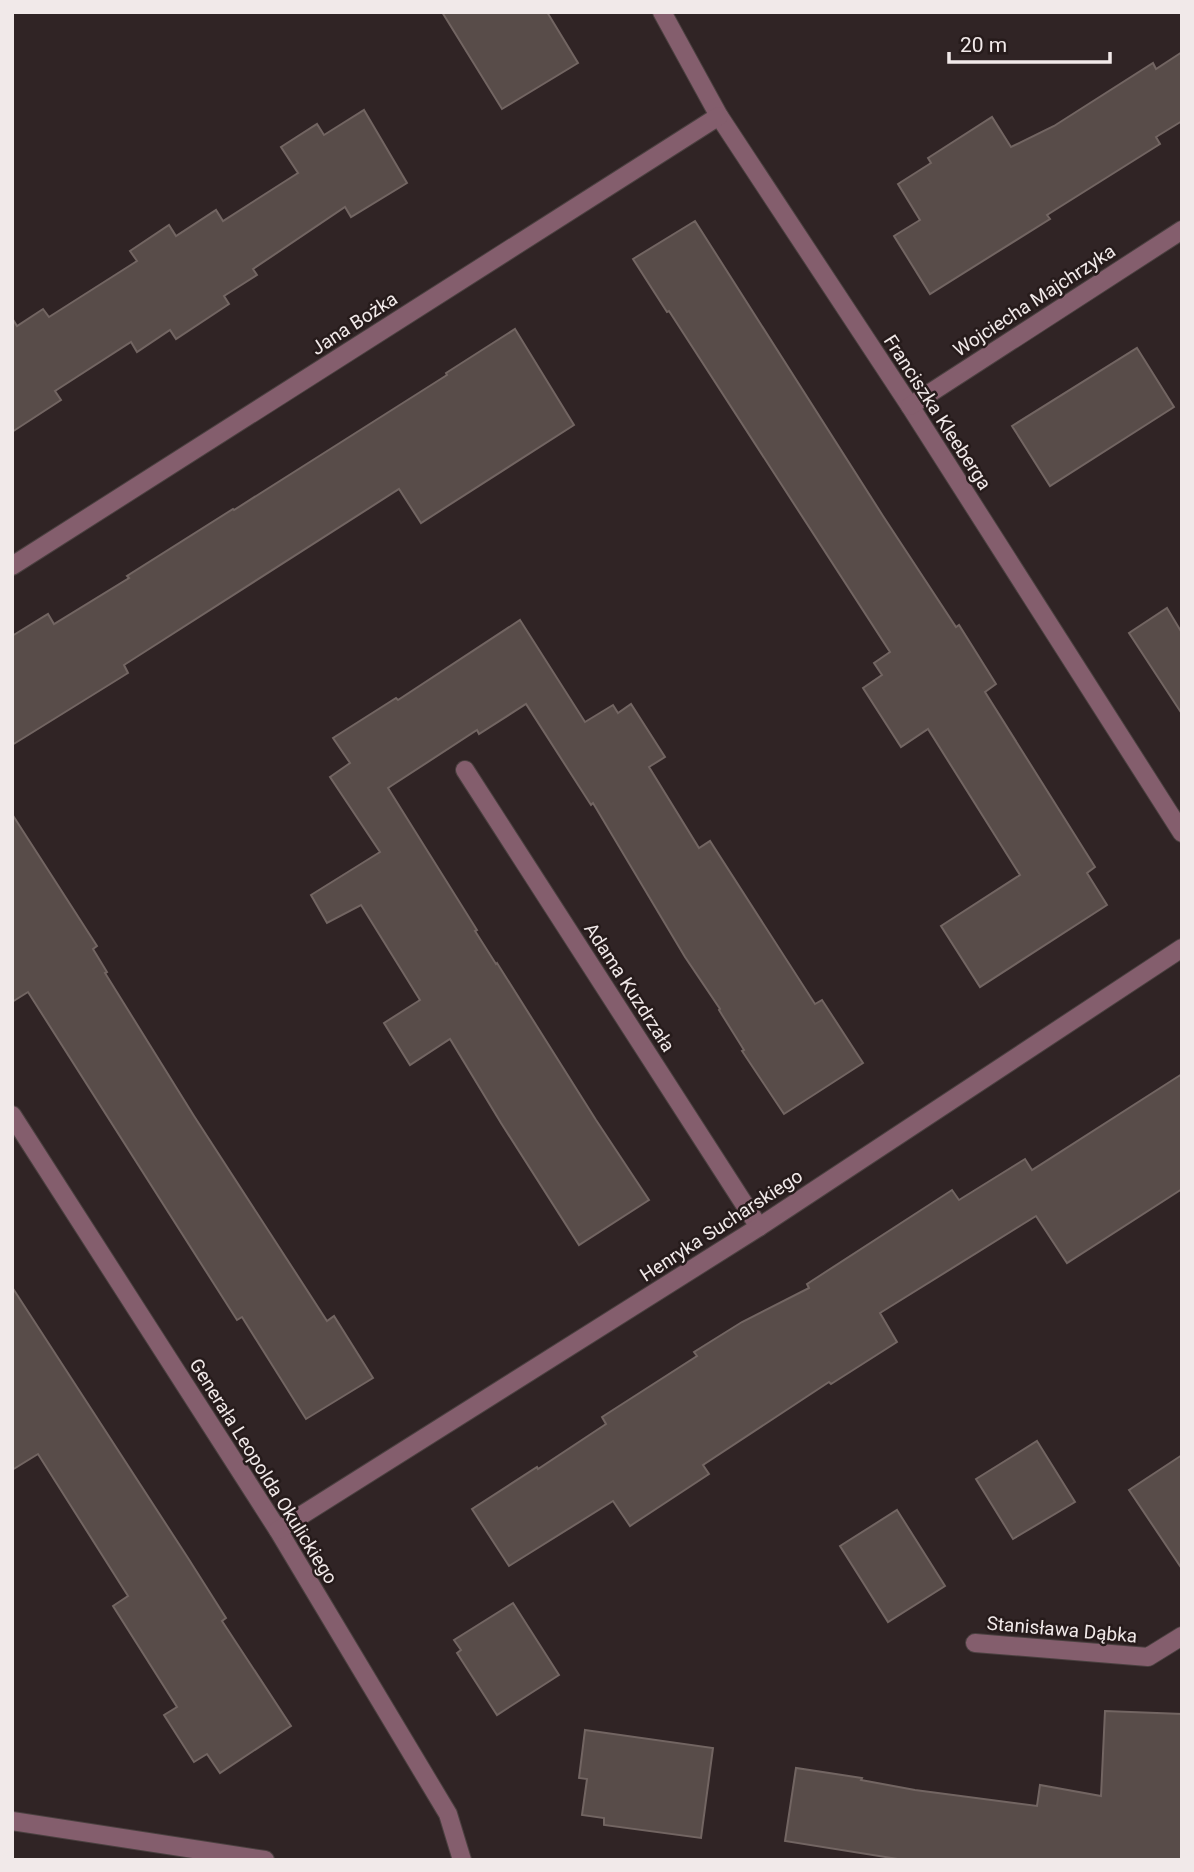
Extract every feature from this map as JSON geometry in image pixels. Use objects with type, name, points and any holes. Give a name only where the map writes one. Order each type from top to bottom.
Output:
[{"type":"street","name":"Franciszka Kleeberga","points":[[662,12],[719,116],[910,406],[1182,833]]},
{"type":"street","name":"Jana Bożka","points":[[12,566],[719,116]]},
{"type":"street","name":"Wojciecha Majchrzyka","points":[[910,406],[1182,230]]},
{"type":"street","name":"Adama Kuzdrzała","points":[[466,771],[759,1227]]},
{"type":"street","name":"Henryka Sucharskiego","points":[[278,1530],[759,1227],[1182,948]]},
{"type":"street","name":"Generała Leopolda Okulickiego","points":[[12,1115],[278,1530],[448,1814],[462,1860]]},
{"type":"street","name":"Stanisława Dąbka","points":[[975,1643],[1148,1657],[1182,1636]]},
{"type":"street","points":[[12,1821],[265,1860]]},
{"type":"building","points":[[442,12],[547,12],[578,63],[502,109]]},
{"type":"building","points":[[1182,52],[1182,121],[1156,137],[1160,144],[1047,215],[1050,219],[930,294],[894,236],[920,220],[898,184],[931,163],[928,158],[992,117],[1011,147],[1054,126],[1153,63],[1156,69]]},
{"type":"building","points":[[364,110],[407,183],[351,217],[345,207],[253,269],[257,275],[224,296],[229,304],[176,339],[170,330],[137,352],[131,342],[55,391],[61,400],[12,432],[12,318],[17,326],[43,309],[49,317],[137,261],[130,251],[169,225],[176,236],[216,210],[223,221],[298,173],[281,147],[317,124],[324,135]]},
{"type":"building","points":[[695,221],[883,516],[956,627],[959,625],[996,684],[985,692],[1095,867],[1087,873],[1107,905],[980,987],[941,926],[1020,875],[928,729],[901,747],[863,688],[882,675],[874,663],[890,652],[633,259]]},
{"type":"building","points":[[515,329],[574,425],[421,523],[399,489],[124,665],[128,673],[12,745],[12,636],[48,614],[54,624]]},
{"type":"building","points":[[1137,348],[1174,407],[1050,486],[1012,426]]},
{"type":"building","points":[[1167,608],[1182,633],[1182,714],[1129,633]]},
{"type":"building","points":[[520,620],[585,722],[613,705],[618,713],[631,704],[665,757],[649,767],[699,848],[710,841],[815,1004],[822,1000],[863,1063],[784,1114],[742,1051],[744,1050],[720,1009],[685,957],[593,803],[591,805],[526,704],[479,734],[477,730],[388,788],[477,930],[475,931],[649,1200],[579,1245],[450,1039],[410,1065],[384,1023],[420,1000],[361,905],[327,923],[311,895],[380,852],[330,777],[350,763],[333,738],[396,698],[398,700]]},
{"type":"building","points":[[12,814],[97,946],[93,949],[107,972],[105,973],[194,1116],[327,1321],[334,1316],[373,1378],[306,1419],[242,1317],[237,1320],[28,992],[12,1002]]},
{"type":"building","points":[[1182,1074],[1182,1189],[1067,1263],[1036,1216],[880,1313],[897,1342],[831,1384],[829,1382],[703,1465],[709,1474],[630,1526],[613,1501],[509,1566],[472,1509],[606,1424],[602,1417],[697,1356],[694,1352],[742,1322],[809,1288],[807,1284],[952,1190],[959,1200],[1025,1159],[1032,1170]]},
{"type":"building","points":[[12,1287],[188,1558],[226,1618],[222,1621],[291,1726],[220,1773],[207,1754],[194,1762],[164,1715],[177,1707],[113,1606],[128,1596],[38,1454],[12,1470]]},
{"type":"building","points":[[1037,1441],[1075,1502],[1013,1539],[976,1479]]},
{"type":"building","points":[[1182,1455],[1182,1569],[1129,1490]]},
{"type":"building","points":[[897,1510],[945,1586],[888,1622],[840,1546]]},
{"type":"building","points":[[513,1603],[559,1675],[497,1715],[457,1653],[461,1650],[454,1640]]},
{"type":"building","points":[[1105,1711],[1182,1714],[1182,1860],[904,1860],[785,1841],[796,1768],[862,1778],[861,1780],[915,1790],[1037,1806],[1040,1785],[1101,1796]]},
{"type":"building","points":[[585,1730],[713,1748],[701,1838],[604,1825],[604,1818],[582,1815],[587,1779],[579,1778]]}]
